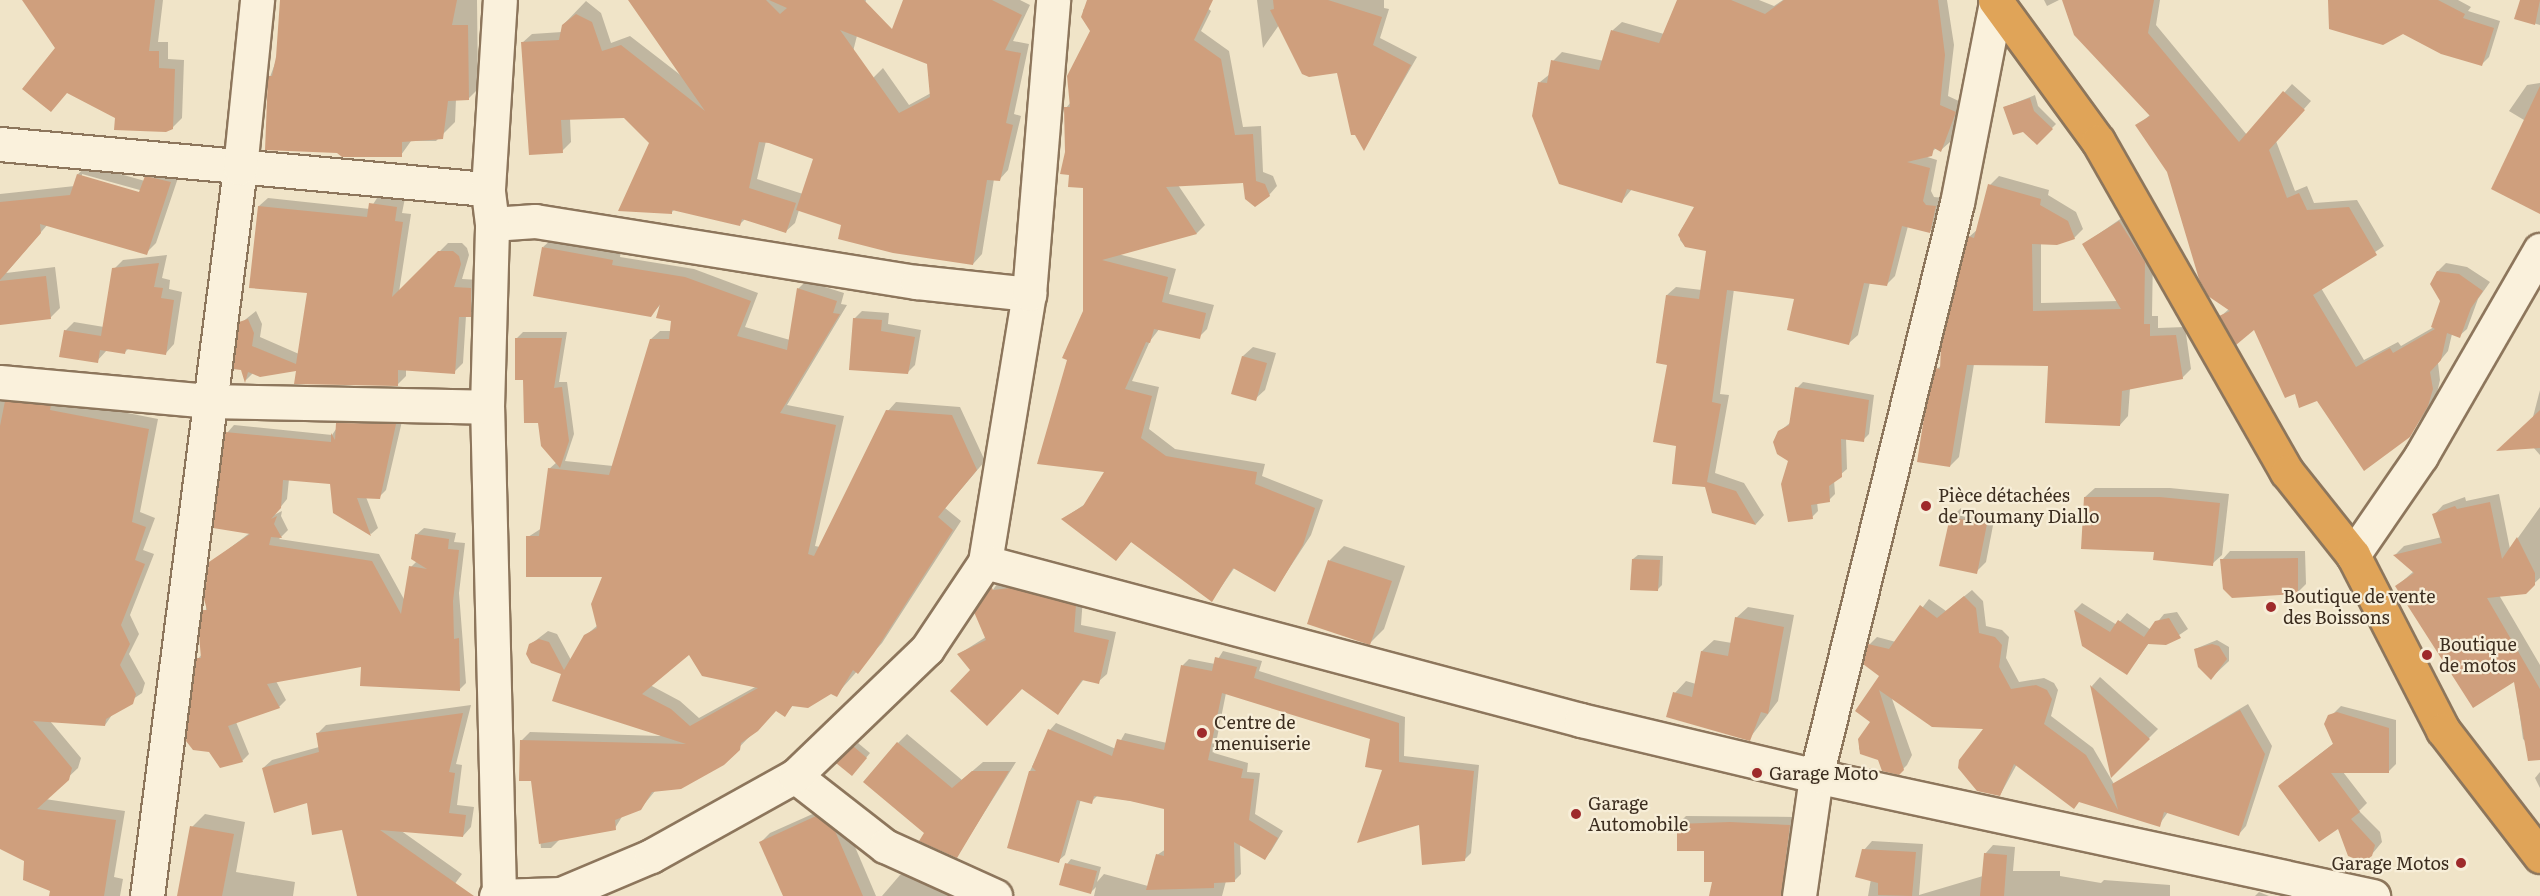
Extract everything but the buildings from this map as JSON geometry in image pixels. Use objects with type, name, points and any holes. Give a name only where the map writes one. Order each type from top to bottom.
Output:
[{"type":"highway","points":[[1995,1],[2098,141],[2287,472],[2353,555],[2444,730],[2540,856]]},
{"type":"street","points":[[147,896],[208,402],[240,168],[257,0]]},
{"type":"street","points":[[500,0],[488,189],[492,224],[488,407],[498,895],[561,895],[651,856],[795,776],[927,649],[985,562],[1029,294],[1053,0]]},
{"type":"street","points":[[1799,896],[1816,776],[1957,203],[1995,1]]},
{"type":"street","points":[[0,144],[240,168],[488,189]]},
{"type":"street","points":[[492,224],[535,221],[917,282],[1029,294]]},
{"type":"street","points":[[2353,555],[2421,456],[2540,250]]},
{"type":"street","points":[[0,382],[208,402],[488,407]]},
{"type":"street","points":[[985,562],[1581,720],[1816,776],[2373,896]]},
{"type":"street","points":[[795,776],[885,846],[995,896]]},
{"type":"place","name":"Pièce détachées de Toumany Diallo","points":[[1926,506]]},
{"type":"place","name":"Boutique de vente des Boissons","points":[[2271,607]]},
{"type":"place","name":"Boutique de motos","points":[[2427,655]]},
{"type":"place","name":"Centre de menuiserie","points":[[1202,733]]},
{"type":"place","name":"Garage Moto","points":[[1757,773]]},
{"type":"place","name":"Garage Automobile","points":[[1576,814]]},
{"type":"place","name":"Garage Motos","points":[[2461,863]]}]
